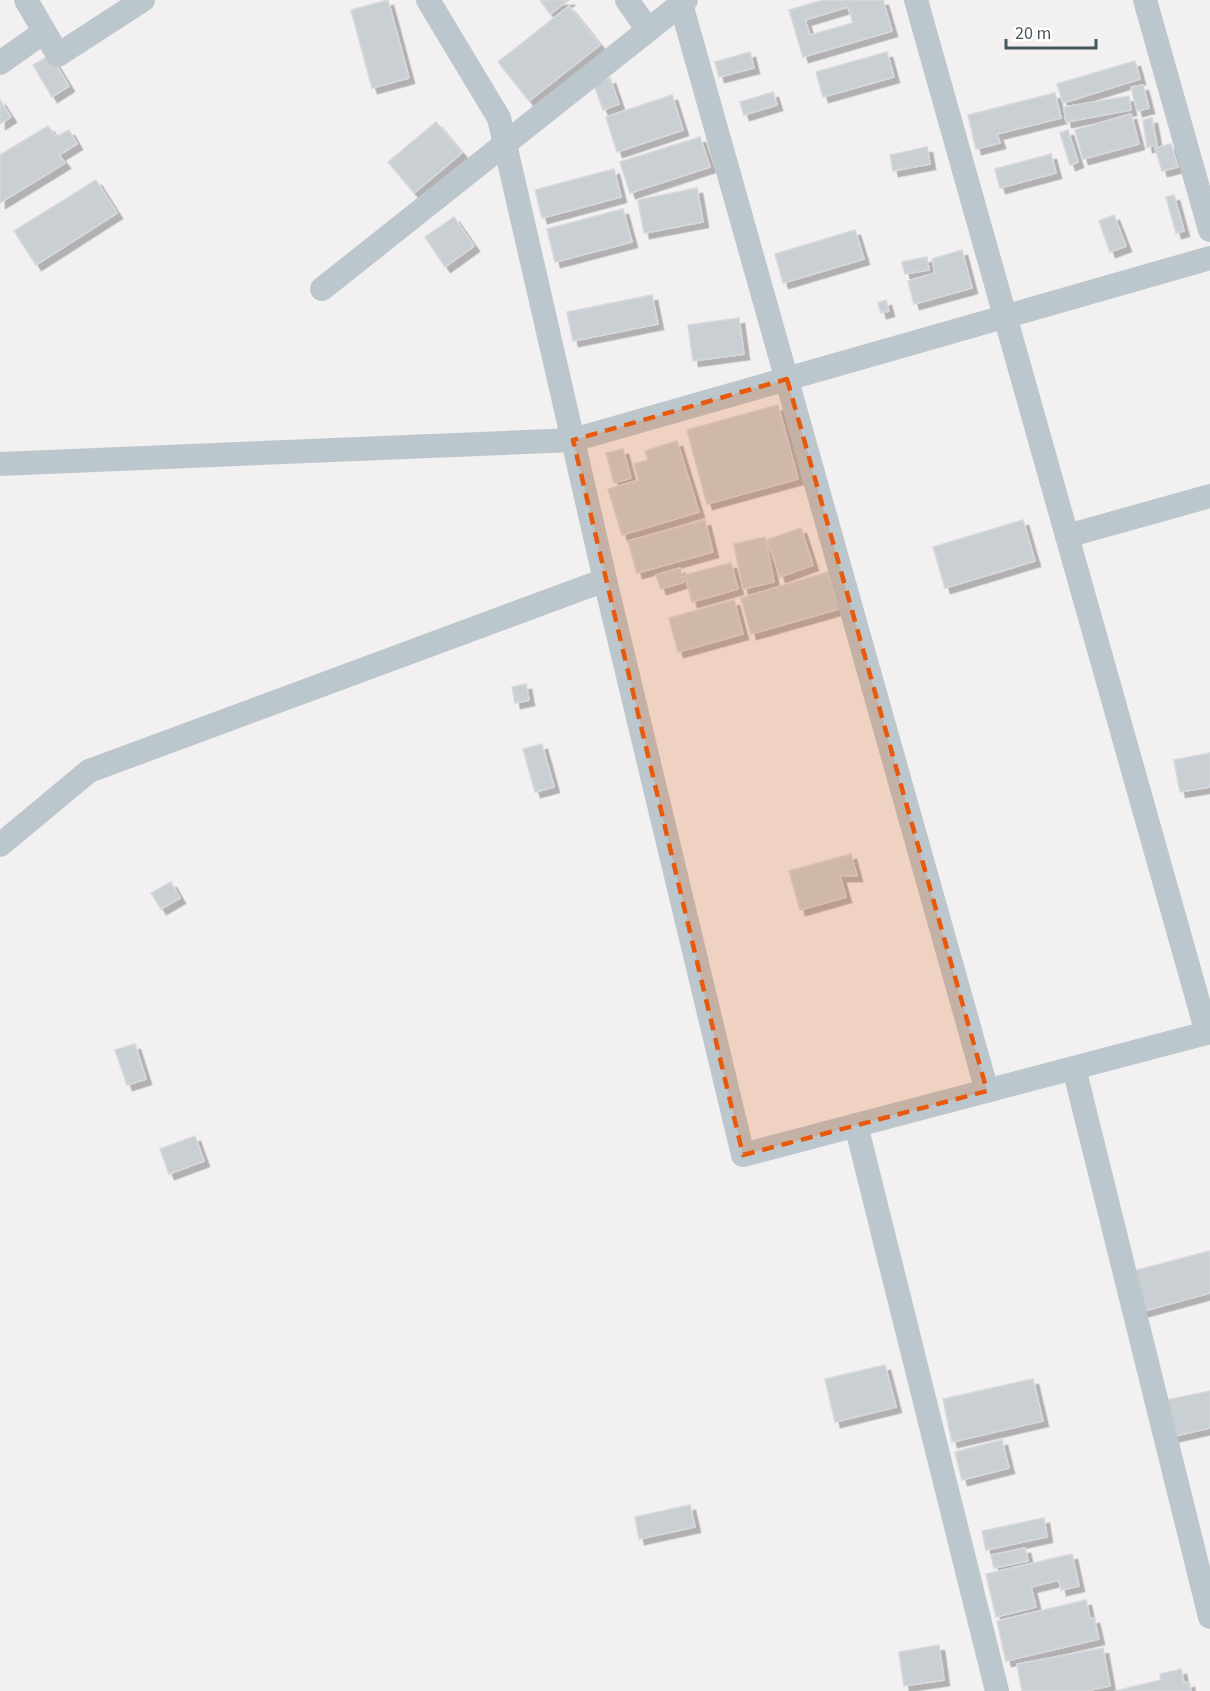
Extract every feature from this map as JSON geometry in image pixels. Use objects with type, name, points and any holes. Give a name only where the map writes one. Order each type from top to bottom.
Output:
[{"type":"street","points":[[26,0],[58,55],[143,0]]},
{"type":"street","points":[[428,0],[499,118],[605,580],[742,1155],[1209,1032],[916,0]]},
{"type":"street","points":[[627,0],[648,30]]},
{"type":"street","points":[[1145,0],[1210,230]]},
{"type":"street","points":[[322,289],[684,2],[787,379],[987,1090]]},
{"type":"street","points":[[0,63],[44,32]]},
{"type":"street","points":[[0,464],[573,440],[1210,258]]},
{"type":"street","points":[[1067,536],[1210,496]]},
{"type":"street","points":[[0,845],[89,771],[605,580]]},
{"type":"street","points":[[1074,1068],[1210,1617]]},
{"type":"street","points":[[856,1125],[997,1691]]},
{"type":"highlighted area","points":[[787,379],[987,1091],[743,1155],[573,440]]},
{"type":"building","points":[[388,0],[409,78],[372,88],[351,10]]},
{"type":"building","points":[[540,0],[569,0],[550,14]]},
{"type":"building","points":[[823,0],[883,0],[892,31],[803,57],[789,10]],"holes":[[[848,7],[853,23],[810,35],[805,20]]]},
{"type":"building","points":[[569,6],[600,45],[529,101],[498,62]]},
{"type":"building","points":[[750,52],[754,68],[719,77],[715,62]]},
{"type":"building","points":[[887,52],[894,77],[823,97],[816,72]]},
{"type":"building","points":[[50,55],[69,86],[52,97],[33,65]]},
{"type":"building","points":[[1135,61],[1140,79],[1063,103],[1057,84]]},
{"type":"building","points":[[610,78],[619,104],[603,110],[594,84]]},
{"type":"building","points":[[1143,85],[1149,108],[1137,111],[1131,87]]},
{"type":"building","points":[[773,92],[777,105],[744,115],[740,102]]},
{"type":"building","points":[[1055,93],[1061,118],[997,134],[1000,143],[976,149],[968,115]]},
{"type":"building","points":[[672,95],[683,130],[617,152],[606,117]]},
{"type":"building","points":[[1129,96],[1131,110],[1066,122],[1064,107]]},
{"type":"building","points":[[0,100],[11,117],[0,124]]},
{"type":"building","points":[[1131,114],[1139,144],[1083,159],[1075,130]]},
{"type":"building","points":[[1152,118],[1157,145],[1147,147],[1143,120]]},
{"type":"building","points":[[436,122],[462,153],[414,193],[388,162]]},
{"type":"building","points":[[48,126],[56,137],[69,130],[77,144],[59,155],[65,163],[0,203],[0,155]]},
{"type":"building","points":[[1068,130],[1078,162],[1070,165],[1060,133]]},
{"type":"building","points":[[700,137],[710,167],[630,193],[620,162]]},
{"type":"building","points":[[1171,144],[1178,167],[1162,171],[1155,148]]},
{"type":"building","points":[[927,147],[930,164],[893,171],[890,155]]},
{"type":"building","points":[[1051,154],[1056,173],[1000,188],[995,169]]},
{"type":"building","points":[[614,169],[621,197],[542,218],[535,190]]},
{"type":"building","points":[[96,180],[117,213],[36,265],[14,231]]},
{"type":"building","points":[[697,188],[703,222],[644,233],[638,200]]},
{"type":"building","points":[[1174,195],[1184,231],[1176,233],[1166,197]]},
{"type":"building","points":[[623,209],[632,242],[555,262],[547,229]]},
{"type":"building","points":[[1114,215],[1126,246],[1110,252],[1099,221]]},
{"type":"building","points":[[454,217],[474,246],[445,267],[425,237]]},
{"type":"building","points":[[855,230],[864,259],[783,283],[775,254]]},
{"type":"building","points":[[962,250],[972,288],[914,304],[908,281],[935,273],[932,259]]},
{"type":"building","points":[[927,257],[929,270],[905,274],[902,262]]},
{"type":"building","points":[[652,295],[658,324],[573,341],[567,312]]},
{"type":"building","points":[[886,300],[889,311],[881,313],[878,303]]},
{"type":"building","points":[[739,318],[744,354],[693,361],[688,325]]},
{"type":"building","points":[[778,405],[798,479],[707,504],[687,430]]},
{"type":"building","points":[[677,441],[699,512],[622,535],[608,489],[639,480],[634,464],[648,460],[645,451]]},
{"type":"building","points":[[623,449],[631,478],[614,483],[606,453]]},
{"type":"building","points":[[705,520],[713,552],[637,573],[628,541]]},
{"type":"building","points":[[1023,520],[1035,561],[945,588],[933,547]]},
{"type":"building","points":[[801,528],[813,565],[780,577],[767,540]]},
{"type":"building","points":[[765,537],[774,582],[743,589],[734,544]]},
{"type":"building","points":[[731,563],[738,589],[692,602],[685,575]]},
{"type":"building","points":[[680,568],[684,582],[661,589],[656,575]]},
{"type":"building","points":[[828,572],[839,609],[751,634],[741,598]]},
{"type":"building","points":[[734,600],[743,634],[678,652],[669,618]]},
{"type":"building","points":[[526,684],[529,700],[515,703],[512,687]]},
{"type":"building","points":[[542,744],[554,787],[535,792],[523,749]]},
{"type":"building","points":[[1210,753],[1210,787],[1180,792],[1174,760]]},
{"type":"building","points":[[851,854],[857,876],[840,876],[846,897],[800,910],[789,871]]},
{"type":"building","points":[[171,882],[180,898],[161,909],[151,893]]},
{"type":"building","points":[[135,1044],[146,1079],[127,1085],[115,1050]]},
{"type":"building","points":[[195,1136],[204,1161],[169,1174],[160,1149]]},
{"type":"building","points":[[1210,1251],[1210,1293],[1140,1312],[1129,1272]]},
{"type":"building","points":[[885,1365],[896,1407],[835,1422],[825,1379]]},
{"type":"building","points":[[1033,1379],[1043,1421],[952,1442],[943,1399]]},
{"type":"building","points":[[1210,1391],[1210,1428],[1170,1437],[1162,1401]]},
{"type":"building","points":[[1002,1440],[1009,1468],[962,1480],[955,1452]]},
{"type":"building","points":[[690,1505],[695,1527],[639,1539],[635,1517]]},
{"type":"building","points":[[1044,1518],[1047,1537],[986,1550],[982,1531]]},
{"type":"building","points":[[1025,1548],[1028,1561],[994,1568],[991,1555]]},
{"type":"building","points":[[1072,1554],[1079,1586],[1061,1590],[1059,1580],[1031,1587],[1036,1607],[996,1617],[986,1574]]},
{"type":"building","points":[[1086,1600],[1090,1619],[1094,1618],[1099,1639],[1006,1661],[997,1621]]},
{"type":"building","points":[[939,1645],[944,1680],[904,1686],[899,1652]]},
{"type":"building","points":[[1103,1648],[1110,1686],[1086,1691],[1022,1691],[1017,1664]]},
{"type":"building","points":[[1181,1669],[1184,1683],[1189,1682],[1191,1691],[1115,1691],[1161,1680],[1160,1674]]}]
